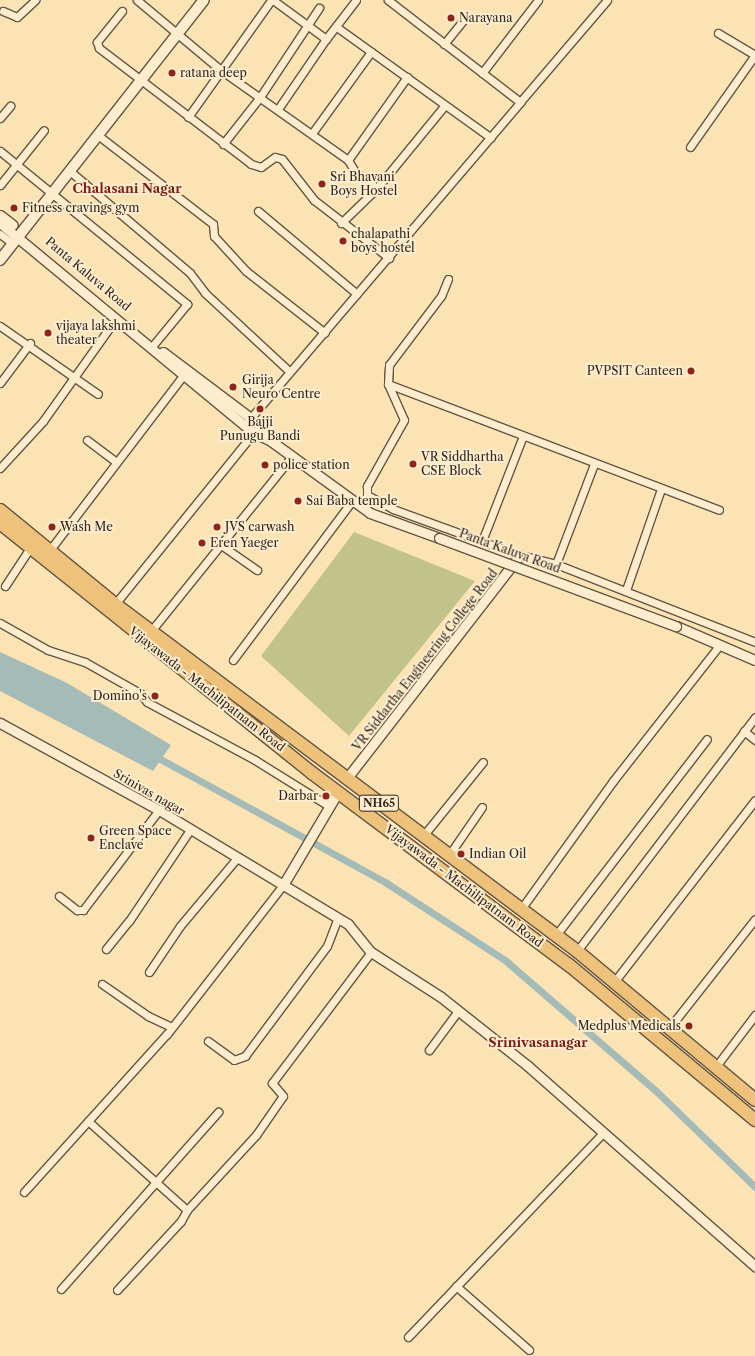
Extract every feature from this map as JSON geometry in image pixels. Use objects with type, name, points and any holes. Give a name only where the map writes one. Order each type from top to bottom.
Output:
[{"type":"highway","name":"Vijayawada - Machilipatnam Road","points":[[0,510],[115,604],[577,951],[717,1065],[755,1100]]},
{"type":"highway","name":"Vijayawada - Machilipatnam Road","points":[[0,523],[338,792],[569,965],[755,1120]]},
{"type":"main road","points":[[0,260],[17,237],[71,172],[204,0]]},
{"type":"street","points":[[3,11],[17,16],[35,0]]},
{"type":"street","points":[[137,0],[222,71],[313,132],[348,160],[356,173],[377,188]]},
{"type":"street","points":[[188,117],[272,0],[326,40]]},
{"type":"street","points":[[278,109],[326,40],[338,28],[356,0]]},
{"type":"street","points":[[388,0],[520,102]]},
{"type":"street","points":[[482,73],[538,0]]},
{"type":"street","points":[[243,425],[289,371],[325,333],[607,0]]},
{"type":"street","points":[[223,144],[260,97],[319,8]]},
{"type":"street","points":[[122,11],[97,45],[141,82],[223,144],[255,166],[261,166],[275,157],[282,159],[294,179],[341,223],[389,258]]},
{"type":"street","points":[[444,44],[464,19]]},
{"type":"street","points":[[338,28],[407,76],[491,138]]},
{"type":"street","points":[[690,147],[755,55],[718,33]]},
{"type":"street","points":[[313,132],[371,52]]},
{"type":"street","points":[[348,160],[407,76]]},
{"type":"street","points":[[341,223],[377,188],[445,105]]},
{"type":"street","points":[[0,118],[10,106]]},
{"type":"street","points":[[0,185],[44,130]]},
{"type":"street","points":[[99,136],[213,224],[214,236],[246,271],[325,333]]},
{"type":"street","points":[[0,151],[188,304],[154,344]]},
{"type":"street","points":[[71,172],[190,273],[205,293],[289,371]]},
{"type":"street","points":[[258,211],[357,294]]},
{"type":"street","name":"Panta Kaluva Road","points":[[0,215],[17,237],[260,425],[271,441]]},
{"type":"street","name":"Panta Kaluva Road","points":[[0,223],[243,425],[254,433],[271,441],[370,513],[676,626],[719,646],[755,660]]},
{"type":"street","points":[[0,234],[17,237]]},
{"type":"street","points":[[448,279],[441,296],[395,354],[387,374],[388,384],[404,420],[367,486],[367,495],[393,509],[520,555],[556,564],[626,590],[755,642]]},
{"type":"street","points":[[0,468],[43,422],[77,377],[115,320]]},
{"type":"street","points":[[0,326],[30,343],[98,394]]},
{"type":"street","points":[[0,383],[30,343]]},
{"type":"street","points":[[49,551],[183,376]]},
{"type":"street","points":[[388,384],[594,464],[719,510]]},
{"type":"street","points":[[115,604],[260,425]]},
{"type":"street","points":[[482,541],[523,436]]},
{"type":"street","points":[[87,440],[116,462]]},
{"type":"street","points":[[151,631],[292,456]]},
{"type":"street","points":[[556,564],[594,464]]},
{"type":"street","points":[[626,590],[661,489]]},
{"type":"street","points":[[233,660],[352,501]]},
{"type":"street","points":[[221,545],[257,570]]},
{"type":"street","points":[[5,586],[30,548]]},
{"type":"street","name":"VR Siddartha Engineering College Road","points":[[347,778],[520,555]]},
{"type":"street","points":[[0,623],[42,648],[85,662],[140,693],[147,702],[255,760],[329,806]]},
{"type":"street","points":[[521,909],[613,781],[719,646]]},
{"type":"street","points":[[577,951],[755,717]]},
{"type":"street","name":"Srinivas nagar","points":[[0,723],[159,810],[338,918],[371,952],[458,1011],[603,1132],[755,1266]]},
{"type":"street","points":[[744,731],[755,740]]},
{"type":"street","points":[[556,935],[707,739]]},
{"type":"street","points":[[423,836],[483,762]]},
{"type":"street","points":[[24,1192],[172,1027],[283,885],[338,792]]},
{"type":"street","points":[[614,982],[755,800]]},
{"type":"street","points":[[448,855],[482,807]]},
{"type":"street","points":[[59,896],[77,910],[82,910],[159,810]]},
{"type":"street","points":[[106,950],[130,921],[190,830]]},
{"type":"street","points":[[149,972],[180,926],[237,858]]},
{"type":"street","points":[[208,1041],[234,1060],[244,1056],[328,946],[338,918]]},
{"type":"street","points":[[670,1027],[755,919]]},
{"type":"street","points":[[117,1290],[181,1221],[187,1210],[256,1135],[283,1096],[272,1083],[371,952]]},
{"type":"street","points":[[102,984],[148,1016],[172,1027]]},
{"type":"street","points":[[429,1050],[458,1011]]},
{"type":"street","points":[[717,1065],[755,1015]]},
{"type":"street","points":[[61,1289],[218,1112]]},
{"type":"street","points":[[88,1121],[157,1180],[187,1210]]},
{"type":"street","points":[[408,1337],[603,1132]]},
{"type":"street","points":[[456,1286],[529,1350]]},
{"type":"green space","points":[[354,532],[475,581],[349,736],[261,656]]},
{"type":"water","points":[[0,652],[67,683],[171,745],[153,771],[0,691]]},
{"type":"waterway","points":[[153,755],[385,882],[506,961],[655,1090],[755,1187]]},
{"type":"place","name":"Narayana","points":[[451,18]]},
{"type":"place","name":"ratana deep","points":[[172,73]]},
{"type":"place","name":"Sri Bhavani Boys Hostel","points":[[322,184]]},
{"type":"place","name":"Fitness cravings gym","points":[[14,208]]},
{"type":"place","name":"chalapathi boys hostel","points":[[343,241]]},
{"type":"place","name":"vijaya lakshmi theater","points":[[48,333]]},
{"type":"place","name":"PVPSIT Canteen","points":[[691,371]]},
{"type":"place","name":"Girija Neuro Centre","points":[[233,387]]},
{"type":"place","name":"Bajji Punugu Bandi","points":[[260,409]]},
{"type":"place","name":"VR Siddhartha CSE Block","points":[[413,464]]},
{"type":"place","name":"police station","points":[[265,465]]},
{"type":"place","name":"Sai Baba temple","points":[[298,501]]},
{"type":"place","name":"Wash Me","points":[[52,527]]},
{"type":"place","name":"JVS carwash","points":[[217,527]]},
{"type":"place","name":"Eren Yaeger","points":[[202,543]]},
{"type":"place","name":"Domino's","points":[[155,696]]},
{"type":"place","name":"Darbar","points":[[326,796]]},
{"type":"place","name":"Green Space Enclave","points":[[91,838]]},
{"type":"place","name":"Indian Oil","points":[[461,854]]},
{"type":"place","name":"Medplus Medicals","points":[[689,1026]]},
{"type":"district","name":"Chalasani Nagar","points":[[127,188]]},
{"type":"district","name":"Srinivasanagar","points":[[538,1042]]}]
